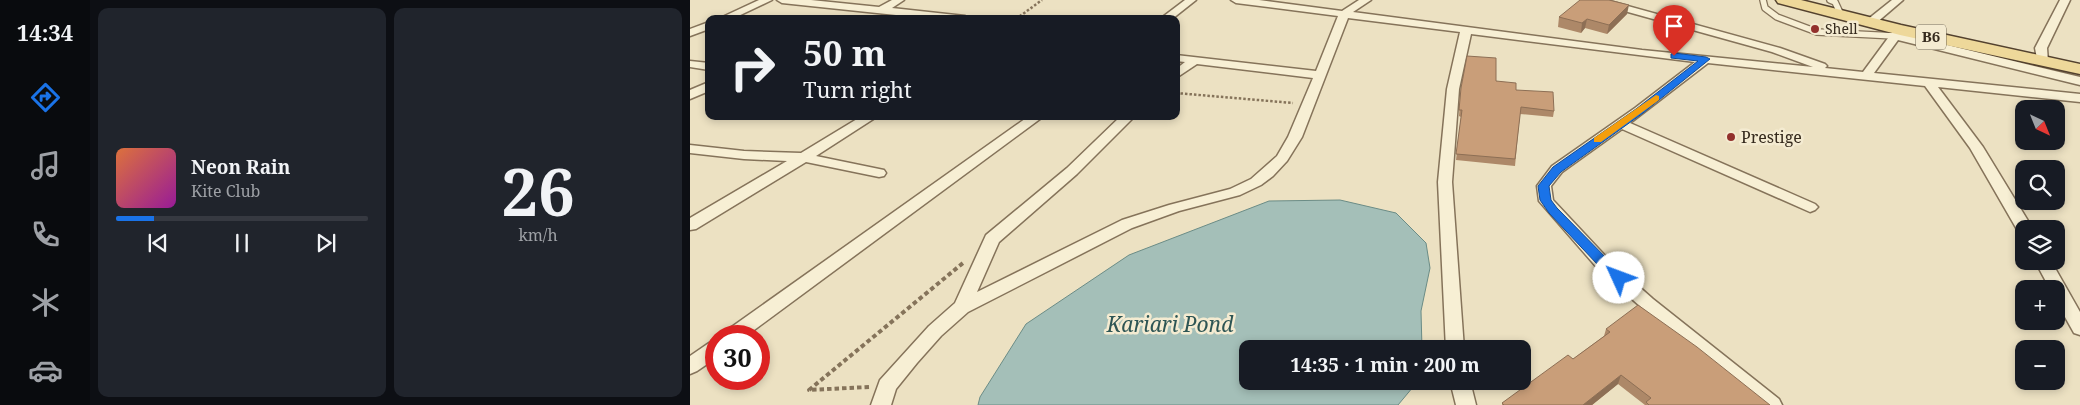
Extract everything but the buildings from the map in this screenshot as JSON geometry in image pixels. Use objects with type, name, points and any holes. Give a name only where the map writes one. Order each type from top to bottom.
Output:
[{"type":"main road","name":"B6","points":[[1783,0],[1871,22],[1898,33],[2080,69]]},
{"type":"street","points":[[732,15],[766,0]]},
{"type":"street","points":[[782,0],[881,10],[908,15]]},
{"type":"street","points":[[881,10],[899,0]]},
{"type":"street","points":[[1170,15],[1191,0]]},
{"type":"street","points":[[1236,0],[1706,59],[2080,98]]},
{"type":"street","points":[[881,405],[887,386],[935,331],[962,307],[1126,224],[1174,208],[1235,192],[1256,182],[1268,173],[1282,158],[1295,136],[1345,13],[1366,0]]},
{"type":"street","points":[[1595,0],[1776,50],[1846,75]]},
{"type":"street","points":[[1871,22],[1898,0]]},
{"type":"street","points":[[2042,62],[2041,48],[2065,0]]},
{"type":"street","points":[[690,33],[705,27]]},
{"type":"street","points":[[1454,340],[1445,182],[1453,89],[1466,30]]},
{"type":"street","points":[[1866,76],[1898,33],[2080,82]]},
{"type":"street","points":[[1180,59],[1320,75]]},
{"type":"street","points":[[1706,59],[1621,124],[1557,169],[1544,186],[1546,200],[1553,211],[1605,266],[1647,303],[1772,405]]},
{"type":"street","points":[[1180,72],[1194,61]]},
{"type":"street","points":[[690,64],[705,66]]},
{"type":"street","points":[[1929,83],[1976,147],[2020,220]]},
{"type":"street","points":[[690,95],[705,88]]},
{"type":"street","points":[[690,225],[865,120]]},
{"type":"street","points":[[748,325],[1032,120]]},
{"type":"street","points":[[962,307],[992,240],[1023,211],[1072,172],[1125,120]]},
{"type":"street","points":[[1621,124],[1810,207]]},
{"type":"street","points":[[690,149],[744,155],[803,157],[878,173]]},
{"type":"street","points":[[2048,270],[2080,328]]},
{"type":"street","points":[[690,366],[705,356]]},
{"type":"street","points":[[1462,390],[1466,405]]},
{"type":"lane","points":[[1763,0],[1765,8],[1777,18],[1817,32],[1898,33]]},
{"type":"lane","points":[[1830,0],[1835,2],[1841,14]]},
{"type":"path","points":[[1021,15],[1042,0]]},
{"type":"path","points":[[1180,93],[1308,104]]},
{"type":"path","points":[[887,386],[809,390],[969,258]]},
{"type":"water","name":"Kariari Pond","points":[[1340,200],[1396,213],[1426,243],[1430,268],[1421,311],[1422,340],[1239,340],[1239,390],[1410,390],[1398,405],[978,405],[980,397],[1026,324],[1129,255],[1269,201]]},
{"type":"slow traffic","points":[[1597,140],[1656,98]]},
{"type":"place","name":"Shell","points":[[1815,29]]},
{"type":"place","name":"Prestige","points":[[1731,137]]},
{"type":"route","points":[[1619,278],[1605,266],[1553,211],[1546,200],[1544,186],[1557,169],[1639,111],[1706,59],[1674,56]]}]
